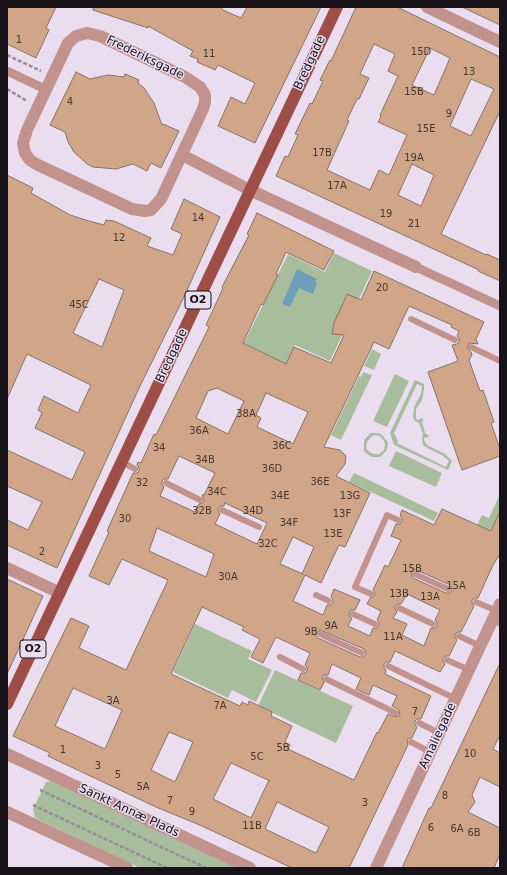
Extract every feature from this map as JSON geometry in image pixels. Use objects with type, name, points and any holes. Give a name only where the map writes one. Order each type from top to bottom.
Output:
[{"type":"main road","name":"Bredgade","points":[[7,704],[336,7]]},
{"type":"street","points":[[427,7],[500,42]]},
{"type":"street","name":"Frederiksgade","points":[[87,33],[100,36],[194,82],[203,91],[205,102],[203,110],[161,200],[151,210],[145,211],[132,209],[30,160],[25,153],[23,143],[27,130],[47,90],[68,43],[76,36],[87,33]]},
{"type":"street","points":[[7,71],[47,90]]},
{"type":"street","points":[[182,155],[250,190],[500,306]]},
{"type":"street","points":[[7,568],[60,594]]},
{"type":"street","name":"Amaliegade","points":[[376,868],[480,646],[497,615]]},
{"type":"street","name":"Sankt Annæ Plads","points":[[7,754],[250,868]]},
{"type":"street","points":[[7,812],[127,868]]},
{"type":"lane","points":[[410,319],[455,340]]},
{"type":"lane","points":[[471,347],[500,362]]},
{"type":"lane","points":[[122,462],[135,469]]},
{"type":"lane","points":[[166,483],[200,500]]},
{"type":"lane","points":[[222,510],[259,527]]},
{"type":"lane","points":[[371,594],[355,587],[387,515],[398,520]]},
{"type":"lane","points":[[416,574],[448,589]]},
{"type":"lane","points":[[316,595],[328,601]]},
{"type":"lane","points":[[476,602],[497,615]]},
{"type":"lane","points":[[399,608],[433,624]]},
{"type":"lane","points":[[354,614],[375,624]]},
{"type":"lane","points":[[320,634],[362,653]]},
{"type":"lane","points":[[459,636],[480,646]]},
{"type":"lane","points":[[280,657],[303,668]]},
{"type":"lane","points":[[447,660],[469,670]]},
{"type":"lane","points":[[388,666],[456,699]]},
{"type":"lane","points":[[326,679],[396,713]]},
{"type":"lane","points":[[419,723],[439,733]]},
{"type":"lane","points":[[411,742],[430,752]]},
{"type":"path","points":[[7,55],[44,72]]},
{"type":"path","points":[[7,89],[30,102]]},
{"type":"path","points":[[40,790],[206,868]]},
{"type":"path","points":[[32,805],[167,868]]},
{"type":"green space","points":[[334,253],[372,271],[330,361],[295,345],[286,364],[244,343],[288,254],[325,272]]},
{"type":"green space","points":[[372,349],[381,354],[374,370],[364,366]]},
{"type":"green space","points":[[363,372],[372,375],[341,440],[331,435],[359,376],[361,377]]},
{"type":"green space","points":[[395,374],[409,381],[387,427],[373,421]]},
{"type":"green space","points":[[415,380],[424,384],[422,400],[416,409],[416,419],[423,419],[422,422],[425,433],[429,436],[424,438],[427,445],[445,454],[452,461],[448,470],[394,445],[390,433]],"holes":[[[417,384],[422,386],[421,394],[414,407],[413,418],[419,423],[423,434],[423,445],[442,455],[449,461],[446,467],[397,443],[398,441],[394,433]]]},
{"type":"green space","points":[[371,433],[381,434],[388,442],[387,450],[380,457],[372,457],[364,451],[364,440]],"holes":[[[374,435],[380,436],[385,444],[384,450],[379,454],[373,454],[366,448],[367,442]]]},
{"type":"green space","points":[[396,451],[442,473],[436,487],[389,466]]},
{"type":"green space","points":[[354,473],[438,513],[434,521],[349,482]]},
{"type":"green space","points":[[500,494],[500,511],[491,531],[477,525],[482,515],[489,518]]},
{"type":"green space","points":[[195,624],[252,651],[248,659],[272,670],[256,702],[232,690],[228,698],[173,672]]},
{"type":"green space","points":[[275,670],[353,706],[336,743],[258,706]]},
{"type":"green space","points":[[51,781],[236,868],[140,868],[35,818],[33,809],[46,782]]},
{"type":"water","points":[[297,269],[317,279],[315,282],[317,283],[313,294],[299,288],[290,307],[282,304]]},
{"type":"building","points":[[7,7],[56,7],[46,28],[49,30],[36,58],[7,44]]},
{"type":"building","points":[[93,7],[221,7],[223,10],[241,18],[247,7],[321,7],[255,143],[218,126],[231,97],[245,104],[255,83],[218,65],[215,70],[197,62],[198,59],[190,56],[193,51],[148,26],[148,28],[93,10]]},
{"type":"building","points":[[356,7],[397,7],[500,57],[500,111],[441,234],[500,260],[500,281],[276,176],[285,156],[288,157],[298,135],[295,134],[310,103],[312,104],[323,81],[320,80],[330,60],[331,61]],"holes":[[[374,44],[395,54],[388,71],[398,76],[378,122],[407,135],[389,175],[379,170],[370,190],[327,170],[349,121],[347,120],[369,78],[360,74]],[[430,48],[450,58],[434,95],[412,85]],[[471,79],[494,89],[471,136],[450,126]],[[412,164],[434,175],[421,206],[398,195]]]},
{"type":"building","points":[[462,7],[500,7],[500,25]]},
{"type":"building","points":[[76,72],[90,79],[108,75],[124,77],[125,74],[139,80],[138,83],[144,88],[154,103],[162,125],[163,124],[179,131],[161,168],[151,163],[147,171],[133,164],[116,169],[93,167],[87,164],[74,152],[68,142],[65,132],[50,125]]},
{"type":"building","points":[[7,175],[33,188],[31,193],[70,215],[104,225],[106,220],[114,221],[151,238],[147,246],[173,255],[182,234],[171,229],[184,199],[220,217],[184,297],[140,386],[57,568],[7,545],[7,520],[28,530],[42,502],[7,486],[7,450],[72,480],[85,452],[35,428],[42,413],[38,410],[44,396],[78,413],[91,385],[27,354],[7,399]],"holes":[[[99,279],[124,290],[102,347],[73,333]]]},
{"type":"building","points":[[257,213],[334,251],[324,270],[286,252],[276,274],[278,275],[263,305],[261,304],[243,343],[286,364],[294,347],[331,363],[344,335],[332,334],[334,323],[347,294],[361,300],[374,271],[484,322],[476,339],[478,344],[469,343],[467,348],[472,355],[469,360],[480,391],[483,390],[494,422],[491,423],[500,449],[500,456],[462,470],[428,372],[458,361],[452,345],[459,342],[459,338],[457,336],[459,331],[451,327],[452,325],[409,306],[389,349],[374,342],[324,447],[340,450],[346,456],[345,464],[336,476],[370,493],[345,547],[339,545],[321,583],[305,575],[293,601],[323,615],[327,605],[331,605],[333,603],[333,599],[331,597],[334,589],[360,600],[355,610],[351,610],[349,613],[349,616],[352,618],[348,626],[370,636],[373,628],[377,628],[379,625],[377,620],[381,611],[367,604],[370,598],[375,596],[373,590],[385,565],[388,567],[401,540],[391,536],[396,524],[400,524],[402,521],[400,516],[402,510],[434,525],[442,509],[491,531],[500,511],[500,554],[493,565],[478,598],[472,600],[474,606],[461,632],[455,634],[457,640],[449,656],[443,658],[445,664],[440,672],[395,651],[390,662],[386,662],[384,664],[384,668],[386,670],[385,674],[431,696],[421,719],[417,719],[415,721],[415,725],[417,727],[412,738],[407,740],[408,745],[349,868],[292,868],[202,826],[156,807],[48,756],[50,753],[13,736],[71,618],[89,626],[79,648],[126,670],[168,580],[122,559],[109,585],[89,576],[133,473],[137,473],[139,471],[139,467],[137,465],[138,462],[141,463],[154,434],[156,435],[209,327],[206,325],[223,288],[222,287],[249,235],[247,234]],"holes":[[[217,388],[244,401],[228,434],[196,418],[208,391]],[[266,393],[308,412],[293,444],[257,427],[261,418],[256,415]],[[179,456],[215,473],[204,495],[203,494],[202,496],[204,502],[199,504],[195,512],[160,496],[164,487],[162,485],[162,481],[164,479],[168,479]],[[225,503],[267,523],[257,544],[215,524],[220,514],[218,508],[224,506]],[[157,528],[214,554],[206,577],[149,551]],[[293,537],[314,547],[302,574],[280,564]],[[413,570],[417,570],[450,585],[452,591],[446,593],[413,578],[411,574]],[[407,594],[440,610],[435,620],[437,622],[437,626],[435,628],[431,628],[424,646],[402,635],[407,624],[393,618],[397,612],[395,606],[401,604]],[[202,607],[244,627],[242,630],[260,639],[251,657],[263,663],[276,637],[310,653],[305,665],[307,667],[307,671],[305,673],[301,673],[298,680],[320,690],[324,683],[322,677],[324,675],[328,675],[332,664],[361,678],[356,689],[369,695],[373,685],[397,696],[392,706],[399,710],[400,715],[396,717],[388,714],[378,733],[377,732],[354,780],[288,749],[290,745],[285,742],[292,726],[271,716],[272,712],[249,701],[248,705],[242,702],[240,706],[171,674]],[[320,630],[364,649],[366,655],[360,657],[318,638],[316,633]],[[73,688],[122,710],[105,749],[55,726]],[[169,732],[193,742],[175,782],[151,770]],[[231,763],[270,781],[268,782],[251,818],[213,799]],[[277,802],[329,827],[316,853],[265,829]]]},
{"type":"building","points":[[7,579],[43,596],[7,674]]},
{"type":"building","points":[[500,663],[500,735],[493,749],[500,753],[500,787],[480,777],[472,795],[475,802],[468,812],[500,828],[500,854],[494,868],[402,868],[429,808],[431,808]]}]
